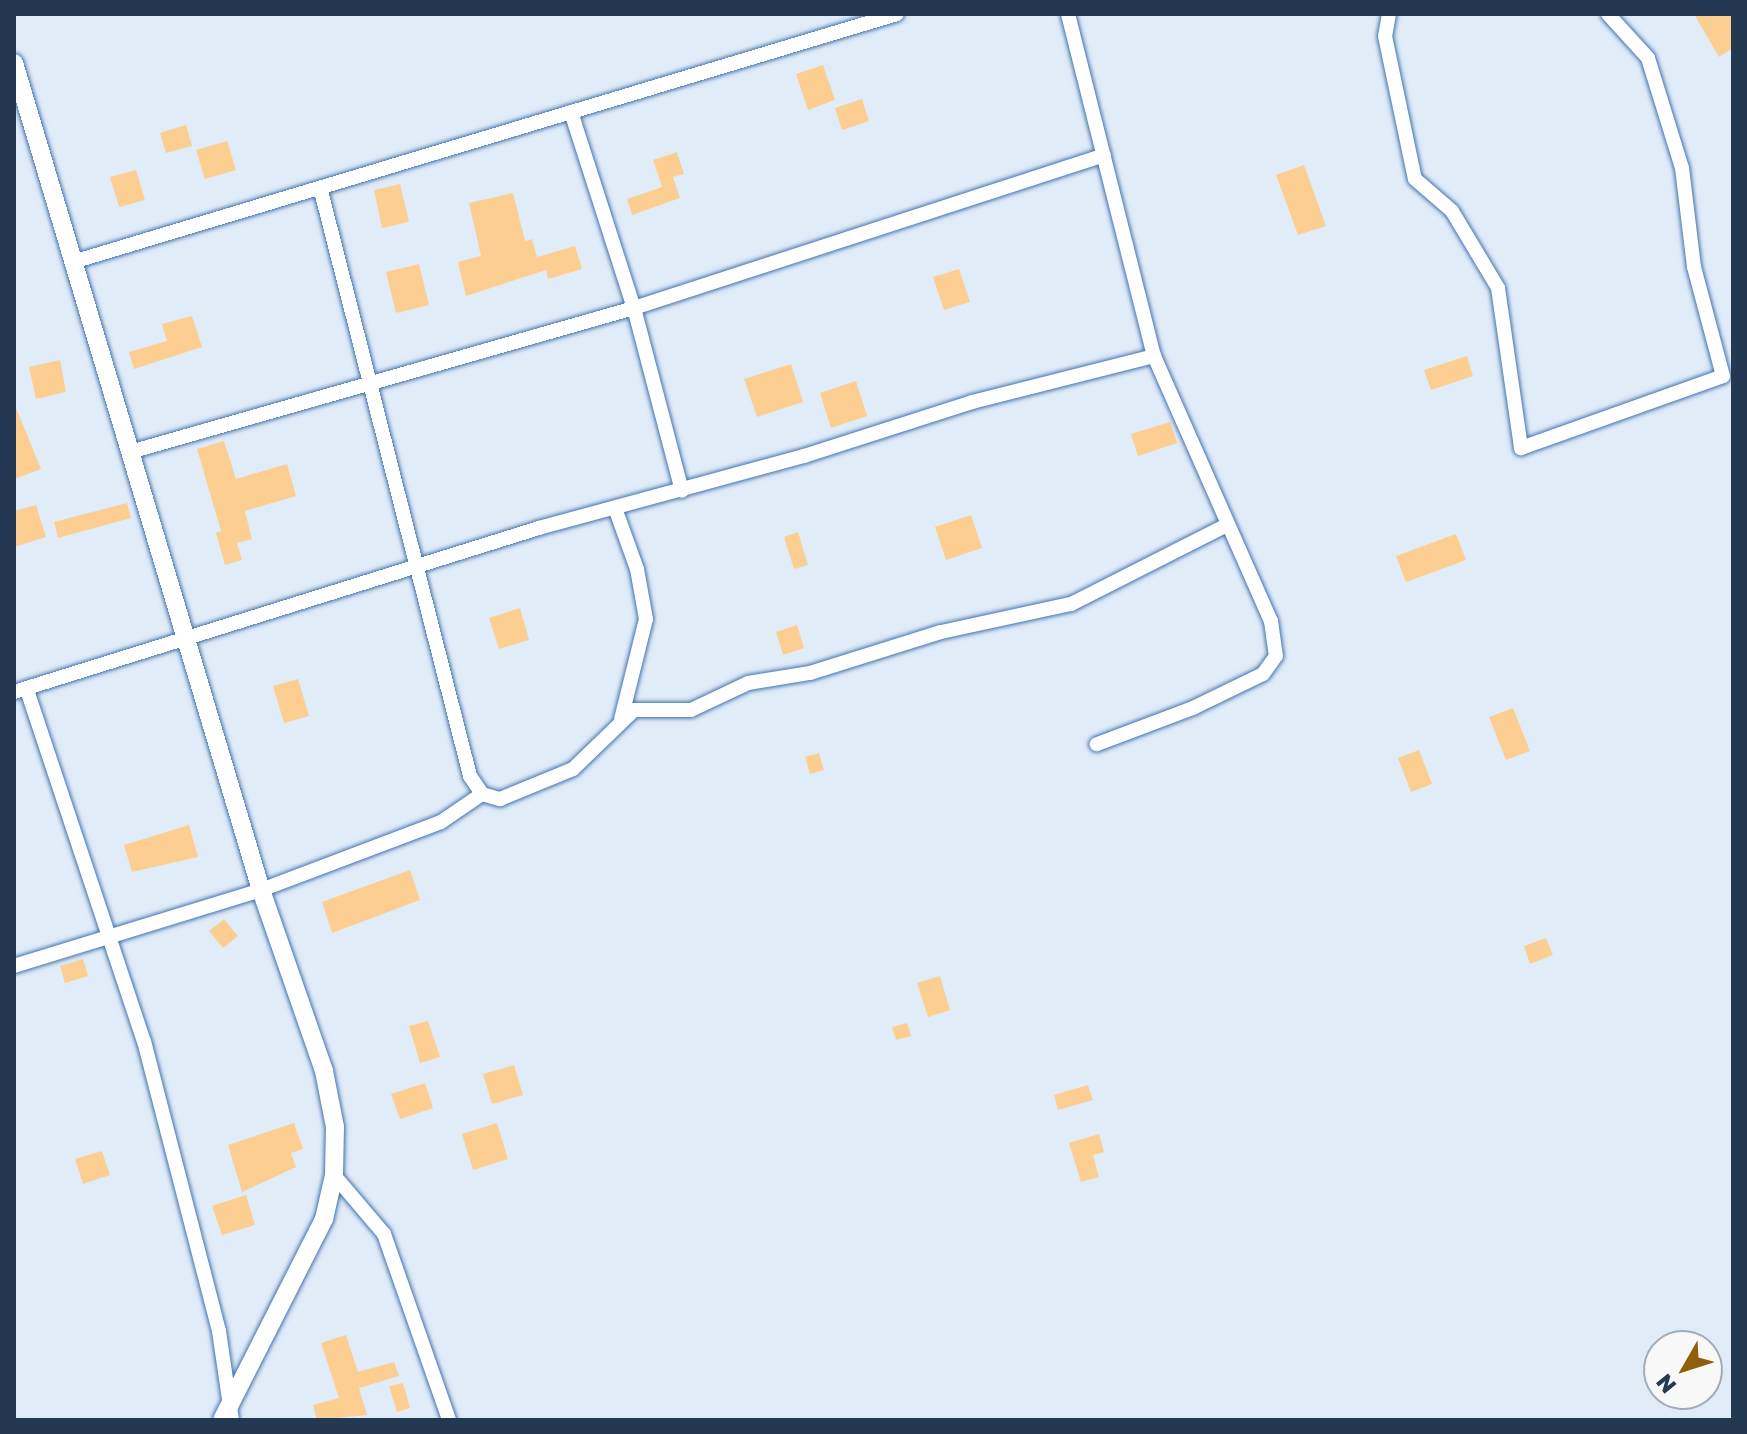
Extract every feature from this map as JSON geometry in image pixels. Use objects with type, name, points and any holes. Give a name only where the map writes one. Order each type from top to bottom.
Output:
[{"type":"street","points":[[76,261],[321,191],[897,14]]},
{"type":"street","points":[[1068,14],[1154,356],[1271,621],[1276,656],[1263,674],[1207,701],[1097,744]]},
{"type":"street","points":[[1389,14],[1385,36],[1415,179],[1452,211],[1498,288],[1521,448],[1723,376],[1694,267],[1682,168],[1648,58],[1608,14]]},
{"type":"street","points":[[14,63],[76,261],[261,890],[324,1071],[335,1127],[334,1175],[324,1219],[227,1416]]},
{"type":"street","points":[[571,112],[634,308],[682,491]]},
{"type":"street","points":[[130,452],[370,386],[634,308],[1104,155]]},
{"type":"street","points":[[321,191],[470,776],[482,794],[500,799],[562,775],[588,756],[621,719],[648,707],[691,710],[748,683],[810,673],[941,632],[1071,604],[1227,525]]},
{"type":"street","points":[[227,1416],[219,1331],[144,1041],[21,691],[416,567],[682,491],[972,402],[1154,356]]},
{"type":"street","points":[[615,508],[637,569],[646,619],[621,719]]},
{"type":"street","points":[[14,966],[261,890],[441,822],[482,794]]},
{"type":"street","points":[[334,1175],[384,1234],[449,1420]]},
{"type":"building","points":[[1694,14],[1733,14],[1733,48],[1719,57]]},
{"type":"building","points":[[823,65],[835,100],[808,110],[796,74]]},
{"type":"building","points":[[862,99],[869,121],[842,130],[835,108]]},
{"type":"building","points":[[186,125],[192,146],[166,153],[160,133]]},
{"type":"building","points":[[227,141],[236,170],[205,179],[196,150]]},
{"type":"building","points":[[677,152],[684,174],[673,177],[680,198],[632,215],[627,199],[662,187],[653,160]]},
{"type":"building","points":[[1304,165],[1326,226],[1298,235],[1276,175]]},
{"type":"building","points":[[136,170],[145,200],[119,207],[110,177]]},
{"type":"building","points":[[400,184],[409,222],[382,228],[374,190]]},
{"type":"building","points":[[513,193],[525,241],[532,239],[537,257],[575,246],[582,269],[548,279],[546,270],[466,296],[458,262],[481,256],[469,203]]},
{"type":"building","points":[[419,264],[429,305],[396,313],[386,272]]},
{"type":"building","points":[[959,269],[970,302],[944,310],[933,277]]},
{"type":"building","points":[[192,316],[202,347],[134,369],[129,352],[167,341],[162,324]]},
{"type":"building","points":[[1467,356],[1473,376],[1431,390],[1424,370]]},
{"type":"building","points":[[60,360],[66,392],[36,399],[29,367]]},
{"type":"building","points":[[791,364],[803,402],[757,417],[744,379]]},
{"type":"building","points":[[856,381],[867,416],[831,428],[820,393]]},
{"type":"building","points":[[14,403],[41,469],[14,479]]},
{"type":"building","points":[[1170,422],[1177,443],[1138,456],[1131,434]]},
{"type":"building","points":[[224,441],[236,479],[287,464],[296,496],[245,511],[252,539],[237,543],[242,560],[225,565],[216,533],[221,531],[197,449]]},
{"type":"building","points":[[127,503],[131,518],[58,538],[54,522]]},
{"type":"building","points":[[36,505],[46,537],[14,547],[14,511]]},
{"type":"building","points":[[971,515],[982,548],[946,560],[935,527]]},
{"type":"building","points":[[798,532],[808,565],[794,569],[784,537]]},
{"type":"building","points":[[1456,534],[1466,560],[1406,582],[1396,556]]},
{"type":"building","points":[[520,608],[529,640],[499,649],[489,618]]},
{"type":"building","points":[[797,625],[804,648],[783,655],[776,632]]},
{"type":"building","points":[[298,679],[309,716],[284,723],[273,686]]},
{"type":"building","points":[[1513,708],[1530,751],[1506,760],[1489,717]]},
{"type":"building","points":[[1419,750],[1432,784],[1411,792],[1398,758]]},
{"type":"building","points":[[819,753],[824,770],[810,774],[805,757]]},
{"type":"building","points":[[189,825],[198,857],[132,872],[124,845]]},
{"type":"building","points":[[410,870],[420,900],[332,933],[322,902]]},
{"type":"building","points":[[224,919],[238,936],[223,948],[209,931]]},
{"type":"building","points":[[1546,938],[1553,955],[1530,964],[1524,946]]},
{"type":"building","points":[[83,959],[88,976],[65,983],[60,966]]},
{"type":"building","points":[[940,976],[950,1010],[928,1017],[917,983]]},
{"type":"building","points":[[428,1021],[440,1057],[420,1063],[409,1026]]},
{"type":"building","points":[[907,1023],[911,1036],[896,1040],[892,1027]]},
{"type":"building","points":[[514,1065],[523,1095],[492,1104],[483,1074]]},
{"type":"building","points":[[425,1083],[433,1108],[400,1119],[391,1094]]},
{"type":"building","points":[[1088,1085],[1093,1100],[1058,1110],[1054,1095]]},
{"type":"building","points":[[294,1123],[303,1149],[291,1153],[296,1167],[242,1192],[228,1145]]},
{"type":"building","points":[[497,1123],[508,1159],[473,1170],[462,1134]]},
{"type":"building","points":[[1099,1134],[1104,1152],[1093,1155],[1099,1177],[1081,1182],[1069,1143]]},
{"type":"building","points":[[102,1151],[110,1175],[83,1184],[75,1159]]},
{"type":"building","points":[[246,1195],[255,1225],[222,1235],[212,1206]]},
{"type":"building","points":[[346,1335],[358,1372],[394,1362],[399,1376],[359,1388],[367,1415],[317,1420],[313,1405],[339,1398],[321,1343]]},
{"type":"building","points":[[403,1383],[410,1408],[397,1412],[389,1386]]}]
